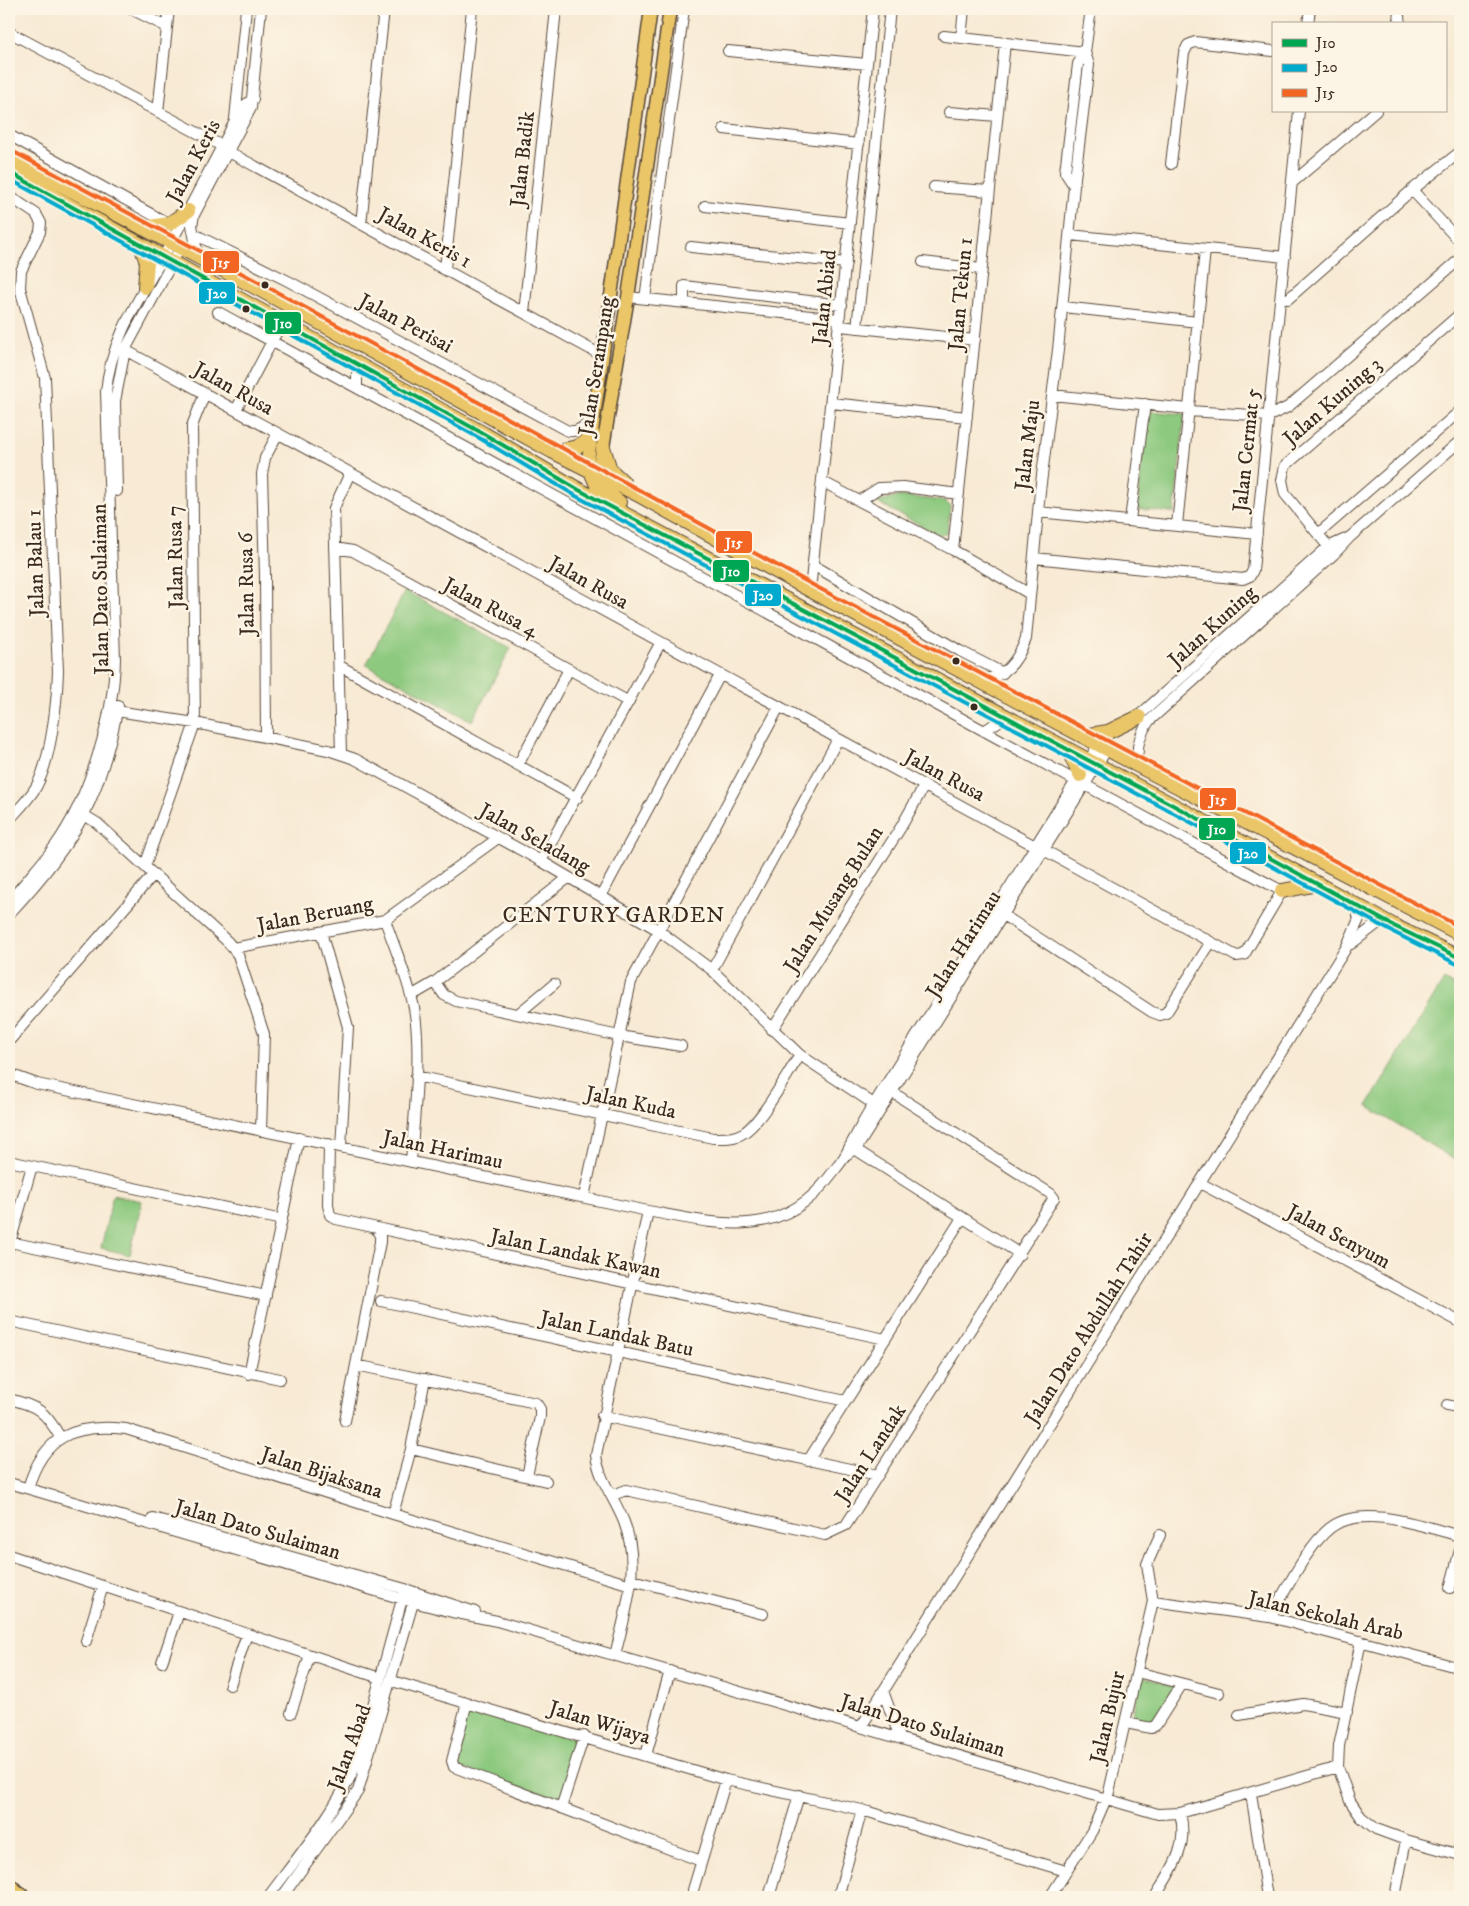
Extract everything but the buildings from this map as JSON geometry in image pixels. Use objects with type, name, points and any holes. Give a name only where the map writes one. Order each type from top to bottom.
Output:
[{"type":"highway","points":[[9,157],[198,257],[552,451],[637,494],[976,679],[1460,934]]},
{"type":"highway","points":[[9,172],[281,324],[484,434],[580,490],[1068,748],[1394,926],[1460,958]]},
{"type":"highway","points":[[143,228],[169,224],[188,211]]},
{"type":"highway","points":[[141,246],[147,262],[145,287]]},
{"type":"highway","points":[[552,451],[577,448],[584,444],[592,433]]},
{"type":"highway","points":[[484,434],[568,473],[582,475],[591,471]]},
{"type":"highway","points":[[603,447],[610,470],[637,494]]},
{"type":"highway","points":[[591,471],[602,490],[674,538]]},
{"type":"highway","points":[[1084,736],[1108,732],[1139,717]]},
{"type":"highway","points":[[1068,748],[1074,758],[1080,780]]},
{"type":"highway","points":[[1282,891],[1318,884]]},
{"type":"main road","name":"Jalan Serampang","points":[[651,9],[596,414],[588,460],[591,471],[600,462],[603,447],[628,297],[670,9]]},
{"type":"main road","points":[[9,1884],[24,1897]]},
{"type":"street","points":[[132,9],[167,27]]},
{"type":"street","points":[[158,112],[168,9]]},
{"type":"street","points":[[234,123],[246,9]]},
{"type":"street","name":"Jalan Keris","points":[[175,245],[188,211],[252,108],[262,9]]},
{"type":"street","points":[[361,224],[384,9]]},
{"type":"street","points":[[445,269],[472,9]]},
{"type":"street","name":"Jalan Badik","points":[[524,313],[556,9]]},
{"type":"street","name":"Jalan Serampang","points":[[645,299],[684,9]]},
{"type":"street","name":"Jalan Abiad","points":[[810,590],[873,9]]},
{"type":"street","points":[[857,328],[890,9]]},
{"type":"street","points":[[961,38],[964,9]]},
{"type":"street","name":"Jalan Maju","points":[[1003,673],[1022,650],[1026,639],[1038,512],[1063,307],[1074,186],[1089,65],[1085,52],[1091,9]]},
{"type":"street","points":[[1308,22],[1310,9]]},
{"type":"street","points":[[1398,9],[1400,22]]},
{"type":"street","name":"Jalan Keris 1","points":[[9,32],[603,356]]},
{"type":"street","points":[[944,36],[1085,52]]},
{"type":"street","name":"Jalan Tekun 1","points":[[953,550],[1005,42]]},
{"type":"street","points":[[1171,164],[1184,53],[1188,44],[1195,42],[1272,51]]},
{"type":"street","points":[[728,51],[867,64]]},
{"type":"street","name":"Jalan Keris","points":[[198,257],[192,225],[194,215],[226,149],[234,123],[245,105],[253,99]]},
{"type":"street","points":[[949,112],[997,116]]},
{"type":"street","name":"Jalan Cermat 5","points":[[1034,558],[1243,579],[1250,576],[1253,570],[1257,534],[1299,112]]},
{"type":"street","points":[[1293,182],[1375,112]]},
{"type":"street","points":[[724,129],[859,144]]},
{"type":"street","points":[[9,135],[169,224]]},
{"type":"street","points":[[1288,299],[1412,190],[1460,152]]},
{"type":"street","points":[[934,187],[989,191]]},
{"type":"street","points":[[1412,190],[1460,242]]},
{"type":"street","name":"Jalan Balau 1","points":[[9,196],[30,210],[41,223],[40,232],[21,271],[20,288],[46,378],[58,671],[56,706],[40,778],[34,790],[9,820]]},
{"type":"street","points":[[705,206],[850,223]]},
{"type":"street","name":"Jalan Perisai","points":[[194,234],[288,281],[566,430],[575,432],[582,428],[596,414]]},
{"type":"street","points":[[1070,235],[1285,257]]},
{"type":"street","name":"Jalan Dato Sulaiman","points":[[9,914],[68,841],[102,767],[121,658],[114,411],[116,388],[125,350],[175,245]]},
{"type":"street","points":[[691,247],[846,263]]},
{"type":"street","points":[[1177,525],[1205,250]]},
{"type":"street","points":[[1052,395],[1189,410],[1268,416],[1297,401],[1460,259]]},
{"type":"street","name":"Jalan Dato Sulaiman","points":[[113,711],[115,659],[107,386],[114,353],[145,287],[167,261]]},
{"type":"street","points":[[923,262],[981,269]]},
{"type":"street","points":[[684,303],[684,286],[842,305]]},
{"type":"street","points":[[628,297],[840,323],[857,328],[975,340]]},
{"type":"street","points":[[1063,307],[1198,322]]},
{"type":"street","points":[[218,312],[984,731],[1080,780],[1282,891]]},
{"type":"street","name":"Jalan Kuning 3","points":[[1331,550],[1285,494],[1282,480],[1286,466],[1460,314]]},
{"type":"street","points":[[236,410],[281,324]]},
{"type":"street","name":"Jalan Rusa","points":[[125,350],[1236,956],[1244,955],[1282,891]]},
{"type":"street","points":[[356,388],[357,365]]},
{"type":"street","name":"Jalan Rusa 7","points":[[145,866],[195,723],[192,426],[205,393]]},
{"type":"street","points":[[831,403],[967,417]]},
{"type":"street","points":[[1130,520],[1145,404]]},
{"type":"street","points":[[1318,534],[1460,411]]},
{"type":"street","name":"Jalan Rusa 6","points":[[266,738],[262,474],[265,458],[278,433]]},
{"type":"street","name":"Jalan Kuning","points":[[1103,747],[1460,441]]},
{"type":"street","points":[[341,753],[334,508],[350,473]]},
{"type":"street","points":[[823,482],[953,550],[1030,594]]},
{"type":"street","points":[[859,501],[879,488],[903,488],[959,494]]},
{"type":"street","points":[[1038,512],[1257,534]]},
{"type":"street","name":"Jalan Rusa 4","points":[[335,548],[353,551],[629,702]]},
{"type":"street","name":"Jalan Kuning","points":[[1139,766],[1138,744],[1149,721],[1331,550]]},
{"type":"street","points":[[813,565],[960,651],[1003,673]]},
{"type":"street","points":[[541,861],[661,642]]},
{"type":"street","points":[[340,666],[577,798]]},
{"type":"street","points":[[518,765],[569,669]]},
{"type":"street","points":[[976,679],[990,679],[1003,673]]},
{"type":"street","points":[[600,896],[720,675]]},
{"type":"street","points":[[584,1198],[631,982],[779,707]]},
{"type":"street","name":"Jalan Seladang","points":[[113,711],[195,723],[341,753],[355,759],[541,861],[658,930],[712,970],[800,1055],[878,1106]]},
{"type":"street","points":[[984,731],[1007,716]]},
{"type":"street","points":[[712,970],[838,739]]},
{"type":"street","name":"Jalan Harimau","points":[[878,1106],[892,1092],[1003,915],[1080,780],[1103,747]]},
{"type":"street","name":"Jalan Musang Bulan","points":[[772,1030],[901,827],[924,786]]},
{"type":"street","points":[[80,813],[97,823],[154,874],[233,948],[238,956],[264,1034],[261,1130]]},
{"type":"street","name":"Jalan Dato Sulaiman","points":[[9,902],[80,813]]},
{"type":"street","name":"Jalan Beruang","points":[[233,948],[385,920],[498,838]]},
{"type":"street","name":"Jalan Harimau","points":[[9,1074],[37,1084],[648,1211],[718,1224],[739,1225],[773,1219],[810,1199],[821,1188],[850,1150],[1040,848]]},
{"type":"street","points":[[9,1041],[154,874]]},
{"type":"street","points":[[411,996],[434,982],[568,878]]},
{"type":"street","name":"Jalan Dato Abdullah Tahir","points":[[861,1726],[1346,948],[1359,919],[1355,904]]},
{"type":"street","points":[[1003,915],[1152,1012],[1160,1015],[1166,1013],[1210,942]]},
{"type":"street","points":[[385,920],[411,996],[415,1019],[416,1076],[411,1162]]},
{"type":"street","name":"Jalan Dato Abdullah Tahir","points":[[1346,948],[1377,924],[1387,922],[1394,926]]},
{"type":"street","points":[[321,932],[348,1026],[342,1147]]},
{"type":"street","points":[[434,982],[449,998],[619,1036],[681,1046]]},
{"type":"street","points":[[519,1013],[554,984]]},
{"type":"street","name":"Jalan Kuda","points":[[416,1076],[713,1138],[734,1137],[744,1133],[755,1123],[800,1055]]},
{"type":"street","name":"Jalan Landak","points":[[613,1495],[626,1490],[825,1535],[839,1530],[846,1525],[1054,1198],[1051,1194],[892,1092]]},
{"type":"street","points":[[249,1374],[299,1138]]},
{"type":"street","name":"Jalan Landak Kawan","points":[[329,1144],[328,1205],[330,1214],[336,1219],[885,1339]]},
{"type":"street","points":[[850,1150],[1020,1254]]},
{"type":"street","points":[[9,1161],[282,1220]]},
{"type":"street","points":[[32,1166],[9,1244],[266,1296]]},
{"type":"street","name":"Jalan Senyum","points":[[1200,1183],[1460,1322]]},
{"type":"street","points":[[614,1655],[631,1583],[631,1553],[625,1524],[613,1495],[602,1478],[596,1455],[602,1416],[648,1211]]},
{"type":"street","points":[[808,1461],[962,1218]]},
{"type":"street","points":[[345,1421],[380,1242],[380,1236],[376,1228]]},
{"type":"street","points":[[380,1242],[392,1232]]},
{"type":"street","name":"Jalan Landak Batu","points":[[381,1301],[846,1401]]},
{"type":"street","points":[[9,1321],[249,1374],[280,1379]]},
{"type":"street","points":[[356,1366],[536,1403],[540,1408],[540,1417],[527,1476]]},
{"type":"street","points":[[393,1514],[411,1449],[425,1379]]},
{"type":"street","points":[[9,1399],[28,1404],[43,1412],[60,1438]]},
{"type":"street","points":[[1447,1405],[1460,1408]]},
{"type":"street","points":[[602,1416],[878,1475]]},
{"type":"street","name":"Jalan Bijaksana","points":[[29,1485],[41,1456],[60,1438],[90,1429],[126,1429],[393,1514],[631,1583],[763,1614]]},
{"type":"street","points":[[411,1449],[546,1481]]},
{"type":"street","name":"Jalan Dato Sulaiman","points":[[9,1476],[29,1485],[1158,1814],[1180,1813],[1338,1767]]},
{"type":"street","name":"Jalan Dato Sulaiman","points":[[9,1483],[29,1485]]},
{"type":"street","points":[[1270,1617],[1317,1542],[1330,1528],[1344,1521],[1356,1517],[1374,1517],[1460,1536]]},
{"type":"street","name":"Jalan Bujur","points":[[1050,1897],[1092,1831],[1106,1800],[1126,1723],[1153,1602],[1147,1564],[1160,1535]]},
{"type":"street","points":[[1450,1588],[1460,1550]]},
{"type":"street","points":[[9,1555],[380,1678]]},
{"type":"street","points":[[86,1641],[103,1586]]},
{"type":"street","name":"Jalan Abad","points":[[268,1897],[305,1848],[345,1787],[358,1760],[404,1594]]},
{"type":"street","name":"Jalan Abad","points":[[284,1894],[358,1791],[392,1681],[415,1597]]},
{"type":"street","name":"Jalan Sekolah Arab","points":[[1153,1602],[1270,1617],[1460,1668]]},
{"type":"street","points":[[162,1662],[179,1612]]},
{"type":"street","points":[[230,1685],[247,1634]]},
{"type":"street","points":[[1361,1641],[1339,1746],[1338,1767],[1350,1801],[1361,1817],[1376,1829],[1406,1840],[1460,1855]]},
{"type":"street","points":[[291,1713],[310,1655]]},
{"type":"street","points":[[646,1755],[670,1671]]},
{"type":"street","points":[[1137,1672],[1219,1693]]},
{"type":"street","name":"Jalan Wijaya","points":[[392,1681],[584,1736],[726,1780],[763,1790],[862,1810],[1066,1872]]},
{"type":"street","points":[[1126,1723],[1151,1728],[1156,1725],[1182,1684]]},
{"type":"street","points":[[883,1691],[900,1738]]},
{"type":"street","points":[[467,1702],[452,1760],[454,1767],[701,1862]]},
{"type":"street","points":[[1239,1715],[1303,1704],[1346,1712]]},
{"type":"street","points":[[561,1808],[584,1736]]},
{"type":"street","points":[[692,1890],[726,1780]]},
{"type":"street","points":[[1251,1793],[1267,1897]]},
{"type":"street","points":[[769,1897],[799,1796]]},
{"type":"street","points":[[838,1897],[862,1810]]},
{"type":"street","points":[[1155,1897],[1176,1861],[1183,1841],[1184,1828],[1180,1813]]},
{"type":"street","points":[[1395,1897],[1406,1840]]},
{"type":"green space","points":[[1147,411],[1185,414],[1174,513],[1137,509]]},
{"type":"green space","points":[[899,496],[945,501],[950,506],[947,533],[939,535],[876,502]]},
{"type":"green space","points":[[405,591],[511,648],[472,721],[366,665]]},
{"type":"green space","points":[[1444,980],[1460,990],[1460,1163],[1367,1106]]},
{"type":"green space","points":[[113,1195],[142,1201],[130,1255],[101,1248]]},
{"type":"green space","points":[[1143,1677],[1175,1687],[1153,1722],[1147,1724],[1130,1721]]},
{"type":"green space","points":[[469,1709],[580,1740],[560,1804],[454,1765]]},
{"type":"transit line","name":"J15","points":[[12,151],[262,284],[813,585],[1460,927]]},
{"type":"transit line","name":"J10","points":[[9,172],[484,434],[579,490],[1199,819],[1394,926],[1460,958]]},
{"type":"transit line","name":"J20","points":[[9,179],[481,439],[576,496],[1196,825],[1391,931],[1457,964]]},
{"type":"district","name":"CENTURY GARDEN","points":[[614,914]]}]
